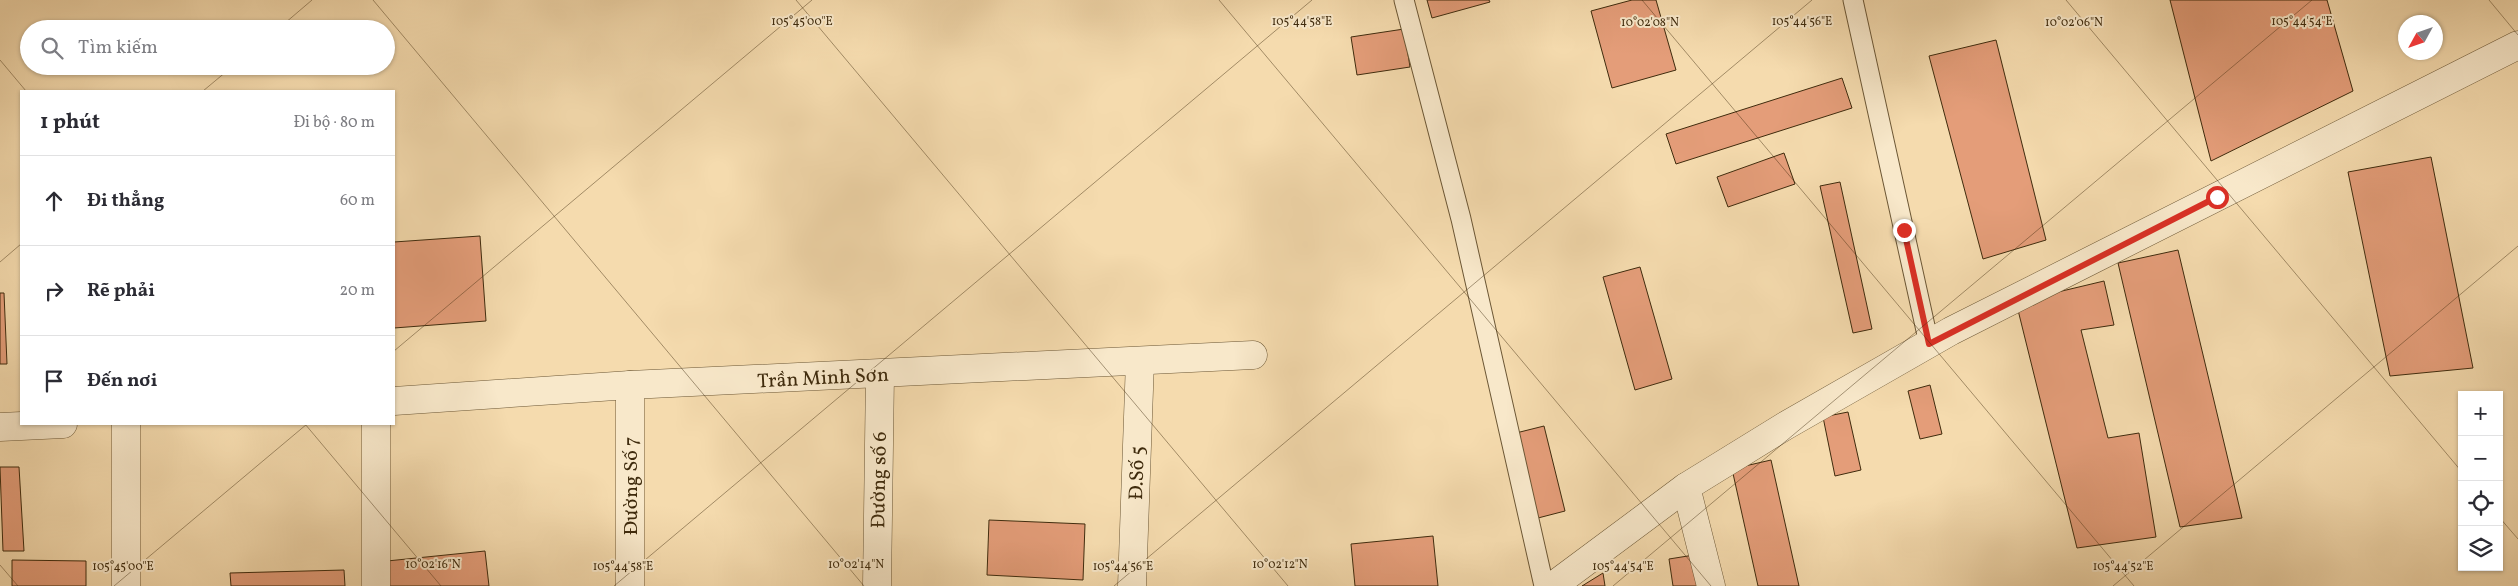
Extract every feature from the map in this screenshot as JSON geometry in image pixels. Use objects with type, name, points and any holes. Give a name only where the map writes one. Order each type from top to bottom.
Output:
[{"type":"street","points":[[1554,586],[1686,487],[1786,426],[1929,344],[2518,45]]},
{"type":"street","name":"Trần Minh Sơn","points":[[395,401],[630,385],[1253,355]]},
{"type":"street","name":"Đ.Số 5","points":[[1132,586],[1140,361]]},
{"type":"street","name":"Đường số 6","points":[[877,586],[880,374]]},
{"type":"street","name":"Đường Số 7","points":[[630,385],[630,586]]},
{"type":"street","points":[[0,427],[42,425]]},
{"type":"street","points":[[126,425],[126,586]]},
{"type":"street","points":[[376,425],[376,586]]},
{"type":"street","points":[[1686,487],[1711,586]]},
{"type":"lane","points":[[1404,0],[1461,218],[1544,586]]},
{"type":"lane","points":[[1853,0],[1929,344]]},
{"type":"building","points":[[1427,0],[1489,0],[1490,2],[1432,18]]},
{"type":"building","points":[[1632,0],[1656,0],[1676,70],[1612,88],[1591,11]]},
{"type":"building","points":[[2170,0],[2327,0],[2353,91],[2211,161]]},
{"type":"building","points":[[1404,29],[1410,67],[1357,75],[1351,37]]},
{"type":"building","points":[[1996,40],[2046,240],[1983,259],[1929,56]]},
{"type":"building","points":[[1842,78],[1852,108],[1676,164],[1666,134]]},
{"type":"building","points":[[1784,153],[1795,184],[1728,207],[1717,177]]},
{"type":"building","points":[[2431,157],[2473,368],[2390,376],[2348,172]]},
{"type":"building","points":[[1840,182],[1872,329],[1853,333],[1820,186]]},
{"type":"building","points":[[480,236],[486,321],[395,328],[395,242]]},
{"type":"building","points":[[2178,250],[2242,518],[2180,527],[2118,263]]},
{"type":"building","points":[[1640,267],[1672,379],[1635,390],[1603,277]]},
{"type":"building","points":[[2104,281],[2114,325],[2081,330],[2108,438],[2139,433],[2156,537],[2077,548],[2016,302]]},
{"type":"building","points":[[0,293],[4,293],[7,364],[0,364]]},
{"type":"building","points":[[1930,385],[1942,434],[1920,439],[1908,391]]},
{"type":"building","points":[[1848,412],[1861,470],[1835,476],[1823,417]]},
{"type":"building","points":[[1544,426],[1565,511],[1538,518],[1516,433]]},
{"type":"building","points":[[1771,460],[1799,586],[1758,586],[1732,469]]},
{"type":"building","points":[[0,467],[19,467],[24,551],[3,551]]},
{"type":"building","points":[[989,520],[1085,524],[1083,580],[987,575]]},
{"type":"building","points":[[1433,536],[1438,586],[1355,586],[1351,544]]},
{"type":"building","points":[[485,551],[489,586],[389,586],[387,561]]},
{"type":"building","points":[[1694,555],[1698,586],[1673,586],[1669,559]]},
{"type":"building","points":[[12,560],[86,561],[86,586],[12,586]]},
{"type":"building","points":[[344,570],[345,586],[231,586],[230,573]]},
{"type":"building","points":[[1603,573],[1605,586],[1582,586]]},
{"type":"route","points":[[1904,230],[1929,344],[1951,331],[2217,197]]}]
